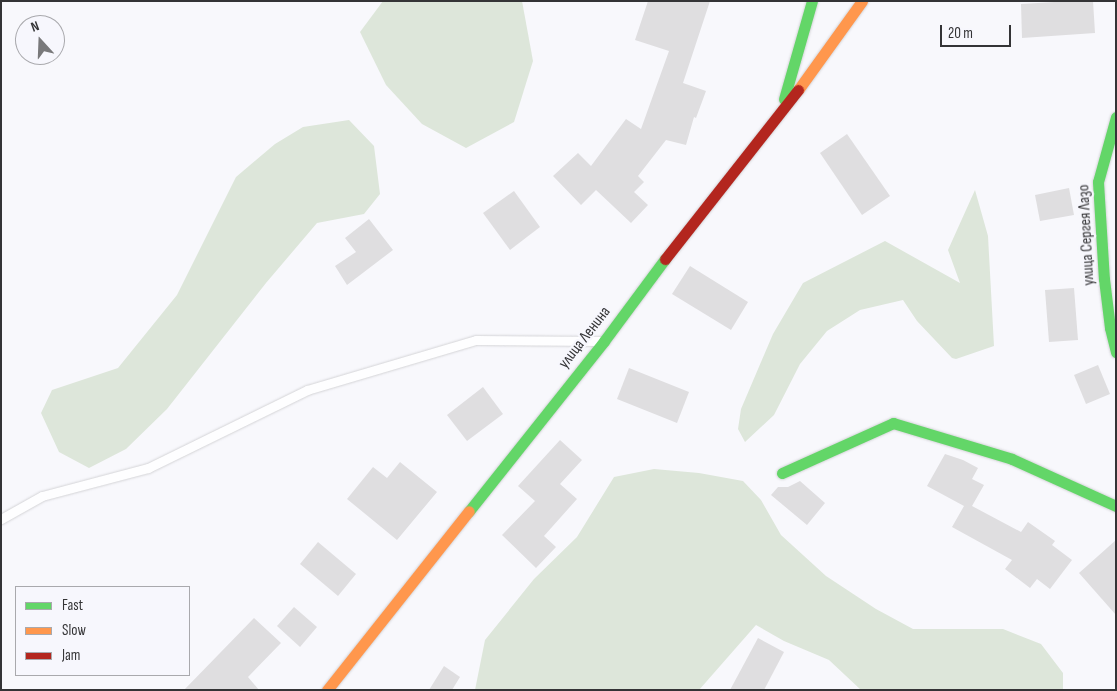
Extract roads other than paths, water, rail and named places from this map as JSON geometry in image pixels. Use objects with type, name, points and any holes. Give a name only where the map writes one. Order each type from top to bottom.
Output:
[{"type":"main road","points":[[779,116],[812,1]]},
{"type":"main road","name":"улица Ленина","points":[[327,690],[604,341],[687,229],[779,116],[862,1]]},
{"type":"main road","name":"улица Сергея Лазо","points":[[1116,117],[1098,182],[1104,279],[1110,328],[1116,352]]},
{"type":"main road","points":[[782,473],[893,423],[1012,459],[1116,506]]},
{"type":"lane","points":[[1,519],[42,496],[148,468],[307,390],[476,340],[604,341]]}]
